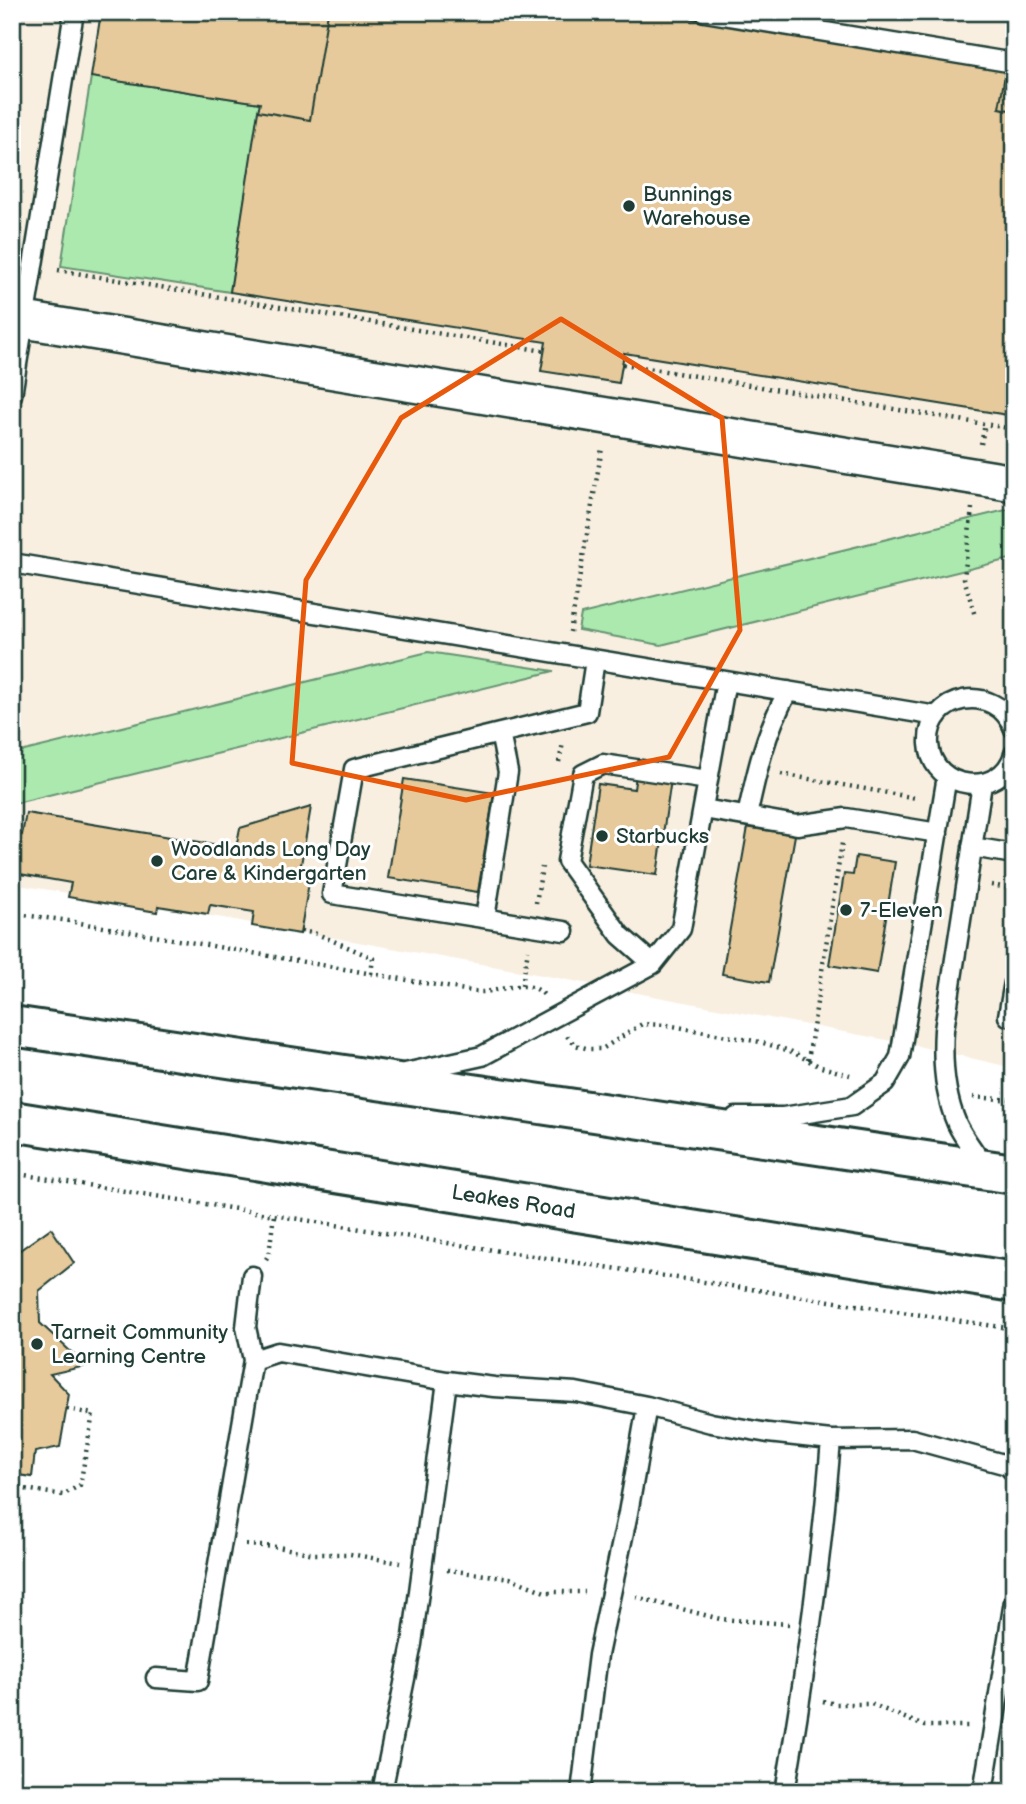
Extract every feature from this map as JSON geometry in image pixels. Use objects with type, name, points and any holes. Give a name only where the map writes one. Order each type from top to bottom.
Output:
[{"type":"highway","points":[[12,1026],[1000,1171]]},
{"type":"highway","name":"Leakes Road","points":[[12,1121],[1014,1283]]},
{"type":"street","points":[[18,318],[1014,483]]},
{"type":"lane","points":[[12,395],[18,318],[33,266],[74,12]]},
{"type":"lane","points":[[705,12],[1014,63]]},
{"type":"lane","points":[[12,563],[937,716]]},
{"type":"lane","points":[[564,931],[332,894],[354,769],[587,712],[595,660]]},
{"type":"lane","points":[[378,1080],[482,1056],[653,964],[681,929],[726,681]]},
{"type":"lane","points":[[747,816],[761,752],[771,722],[788,691]]},
{"type":"lane","points":[[1014,729],[1002,709],[990,702],[977,698],[962,699],[937,716],[931,729],[929,744],[932,759],[941,772],[968,785],[982,784],[994,779],[1005,771],[1014,754]]},
{"type":"lane","points":[[485,918],[508,772],[500,733]]},
{"type":"lane","points":[[653,964],[620,935],[567,861],[583,775],[603,764],[708,780]]},
{"type":"lane","points":[[639,1117],[783,1117],[852,1106],[885,1083],[900,1057],[947,776]]},
{"type":"lane","points":[[982,784],[944,1030],[942,1062],[947,1095],[958,1125],[1000,1171]]},
{"type":"lane","points":[[703,809],[797,825],[846,818],[938,833]]},
{"type":"lane","points":[[972,847],[1014,854]]},
{"type":"lane","points":[[1014,982],[1008,1016],[1014,1017]]},
{"type":"lane","points":[[156,1678],[198,1681],[253,1360],[246,1327],[252,1276]]},
{"type":"lane","points":[[253,1360],[278,1352],[447,1381],[576,1392],[647,1405],[711,1423],[768,1433],[831,1440],[912,1439],[1007,1465],[1014,1472]]},
{"type":"lane","points":[[382,1792],[412,1644],[447,1381]]},
{"type":"lane","points":[[581,1792],[598,1655],[628,1513],[647,1405]]},
{"type":"lane","points":[[785,1792],[802,1695],[831,1440]]},
{"type":"lane","points":[[983,1792],[1014,1601]]},
{"type":"path","points":[[33,266],[544,351]]},
{"type":"path","points":[[623,364],[1014,429]]},
{"type":"path","points":[[566,655],[607,416]]},
{"type":"path","points":[[975,616],[964,578],[975,477],[985,424]]},
{"type":"path","points":[[808,1060],[851,785]]},
{"type":"path","points":[[12,917],[23,915],[63,920],[481,992],[522,985],[533,987],[542,992],[554,1017],[575,1045],[589,1049],[602,1049],[642,1024],[667,1025],[760,1042],[790,1051],[840,1072],[885,1083]]},
{"type":"path","points":[[301,931],[317,934],[373,958],[370,974]]},
{"type":"path","points":[[947,1095],[1014,1100]]},
{"type":"path","points":[[12,1173],[1014,1329]]},
{"type":"path","points":[[252,1276],[270,1254],[274,1215]]},
{"type":"path","points":[[12,1487],[63,1495],[80,1485],[93,1414],[67,1409]]},
{"type":"path","points":[[222,1544],[278,1547],[314,1554],[351,1554],[423,1567],[510,1578],[545,1592],[611,1592],[720,1619],[810,1626]]},
{"type":"path","points":[[802,1695],[836,1704],[871,1704],[924,1726],[993,1727]]},
{"type":"highlighted area","points":[[561,319],[722,418],[740,630],[669,757],[466,800],[292,763],[306,580],[401,418]]},
{"type":"shaded area","points":[[12,12],[1014,12],[1014,1068],[913,1045],[547,976],[223,918],[12,884]]},
{"type":"green space","points":[[91,77],[260,103],[230,292],[61,266]]},
{"type":"green space","points":[[1014,508],[1014,558],[661,645],[578,630],[581,614]]},
{"type":"green space","points":[[428,652],[554,671],[12,804],[12,754]]},
{"type":"building","points":[[101,12],[328,12],[310,120],[258,111],[260,103],[91,77]]},
{"type":"building","name":"Bunnings Warehouse","points":[[328,12],[648,12],[1006,70],[999,108],[1014,111],[1014,416],[624,353],[619,383],[541,371],[546,342],[230,292],[258,111],[310,120]]},
{"type":"building","points":[[1006,70],[1014,72],[1014,111],[999,108]]},
{"type":"building","points":[[638,761],[673,766],[657,875],[586,865],[598,784],[634,789]]},
{"type":"building","points":[[404,779],[494,793],[478,892],[388,878]]},
{"type":"building","name":"Woodlands Long Day Care & Kindergarten","points":[[311,807],[299,876],[310,877],[300,934],[252,926],[254,912],[210,905],[208,914],[158,906],[157,912],[68,897],[71,883],[14,873],[12,883],[12,833],[22,835],[26,813],[236,848],[240,828]]},
{"type":"building","points":[[748,827],[795,835],[769,982],[722,974]]},
{"type":"building","points":[[856,856],[895,862],[877,973],[829,965],[844,874],[853,875]]},
{"type":"building","name":"Tarneit Community Learning Centre","points":[[51,1228],[74,1263],[39,1291],[40,1323],[86,1366],[50,1374],[69,1394],[60,1447],[35,1452],[32,1477],[12,1474],[12,1254]]},
{"type":"place","name":"Bunnings Warehouse","points":[[629,206]]},
{"type":"place","name":"Starbucks","points":[[602,836]]},
{"type":"place","name":"Woodlands Long Day Care & Kindergarten","points":[[157,861]]},
{"type":"place","name":"7-Eleven","points":[[846,910]]},
{"type":"place","name":"Tarneit Community Learning Centre","points":[[37,1344]]}]
